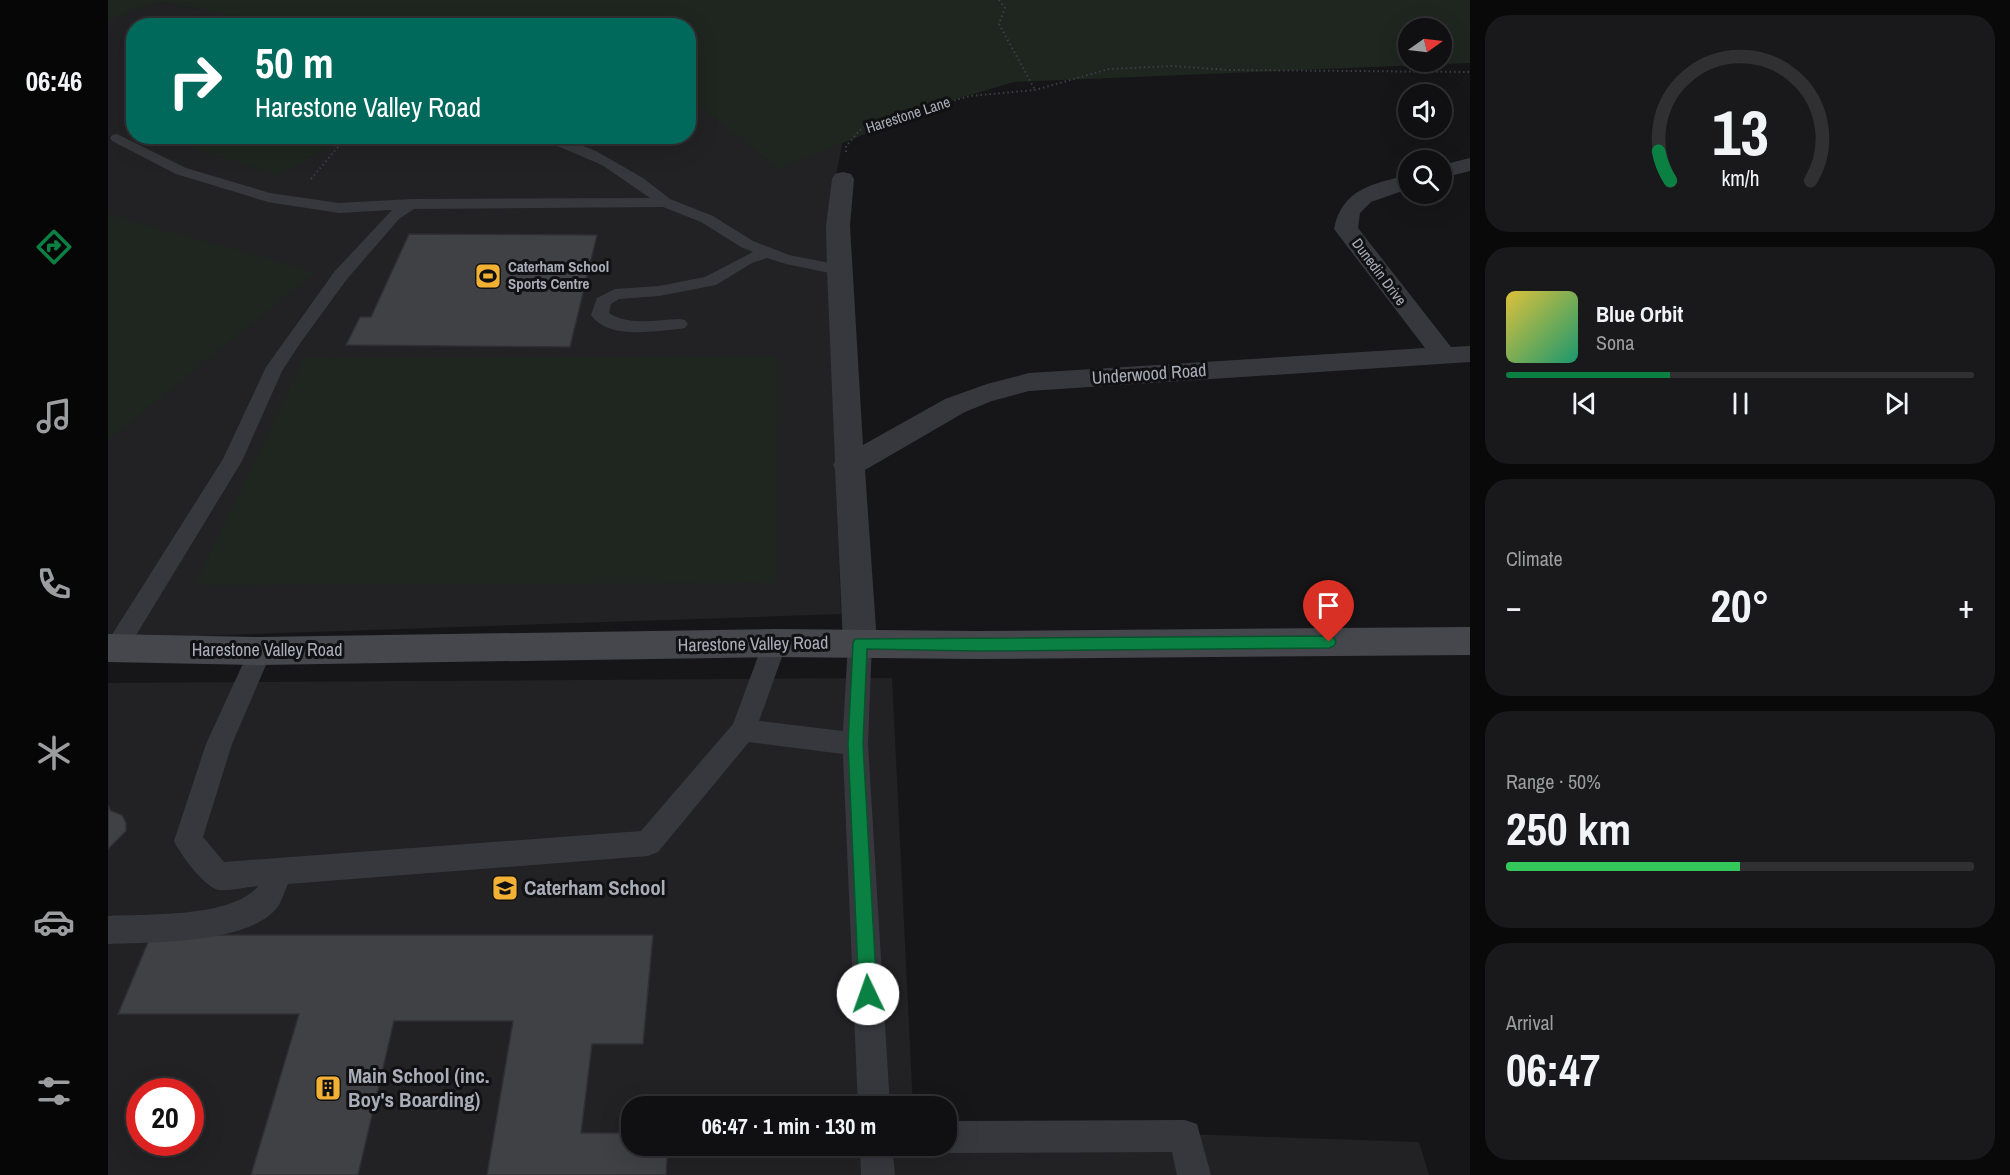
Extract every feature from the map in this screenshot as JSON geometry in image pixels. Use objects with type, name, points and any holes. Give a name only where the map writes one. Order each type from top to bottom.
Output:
[{"type":"street","points":[[1452,169],[1470,164]]},
{"type":"street","points":[[843,179],[838,226],[839,270],[848,465],[860,643]]},
{"type":"street","name":"Dunedin Drive","points":[[1398,185],[1363,197],[1349,212],[1346,229],[1443,354]]},
{"type":"street","name":"Underwood Road","points":[[848,465],[863,460],[914,427],[968,398],[1029,382],[1470,354]]},
{"type":"street","name":"Harestone Valley Road","points":[[112,648],[260,651],[775,643],[976,645],[1470,641]]},
{"type":"lane","points":[[117,138],[126,143]]},
{"type":"lane","points":[[129,144],[181,171],[268,197],[339,208],[411,204],[664,202]]},
{"type":"lane","points":[[564,144],[597,158],[649,188],[664,202],[707,219],[747,244],[786,259],[839,270]]},
{"type":"lane","points":[[112,648],[232,461],[273,370],[340,275],[393,216],[411,204]]},
{"type":"lane","points":[[680,324],[631,325],[607,322],[600,315],[603,302],[615,294],[659,291],[710,281],[746,260],[767,252]]},
{"type":"lane","points":[[260,651],[235,703],[205,780],[188,841],[218,876],[648,843],[743,730],[775,643]]},
{"type":"lane","points":[[860,643],[855,744],[873,1096]]},
{"type":"lane","points":[[743,730],[855,744]]},
{"type":"lane","points":[[108,930],[211,924],[247,911],[264,900],[280,871]]},
{"type":"lane","points":[[957,1137],[1185,1136],[1194,1175]]},
{"type":"lane","points":[[877,1156],[878,1175]]},
{"type":"path","points":[[999,0],[1005,8],[999,24],[1035,90]]},
{"type":"path","name":"Harestone Lane","points":[[843,179],[846,146],[860,130],[879,122],[970,96],[1035,90],[1109,69],[1172,66],[1230,70],[1470,72]]},
{"type":"path","points":[[296,201],[316,172],[340,144]]},
{"type":"shaded area","points":[[108,0],[1470,0],[1470,63],[1452,64],[1452,18],[1398,18],[1398,66],[1014,82],[936,105],[779,169],[696,104],[696,18],[245,18],[160,2],[108,20]]},
{"type":"shaded area","points":[[108,1],[160,2],[249,18],[126,18],[126,144],[696,144],[696,59],[847,120],[837,170],[827,246],[841,614],[108,639]]},
{"type":"shaded area","points":[[181,144],[333,144],[279,176]]},
{"type":"shaded area","points":[[108,214],[316,272],[108,440]]},
{"type":"shaded area","points":[[778,357],[777,583],[195,585],[304,358]]},
{"type":"shaded area","name":"Caterham School","points":[[892,678],[912,1096],[621,1096],[621,1156],[957,1156],[957,1126],[1419,1142],[1429,1175],[108,1175],[108,683]]},
{"type":"building","name":"Caterham School Sports Centre","points":[[409,234],[597,235],[570,347],[346,345],[360,317],[371,317]]},
{"type":"building","points":[[108,806],[111,811],[122,815],[126,823],[126,831],[108,849]]},
{"type":"building","name":"Main School (inc. Boy's Boarding)","points":[[151,935],[653,935],[643,1044],[592,1044],[581,1133],[621,1133],[621,1156],[667,1156],[666,1175],[487,1175],[513,1021],[394,1021],[358,1175],[251,1175],[299,1014],[118,1014]]},
{"type":"place","name":"Caterham School Sports Centre","points":[[488,276]]},
{"type":"place","name":"Caterham School","points":[[505,888]]},
{"type":"place","name":"Main School (inc. Boy's Boarding)","points":[[328,1088]]},
{"type":"route","points":[[868,994],[855,744],[860,643],[976,645],[1329,642]]}]
